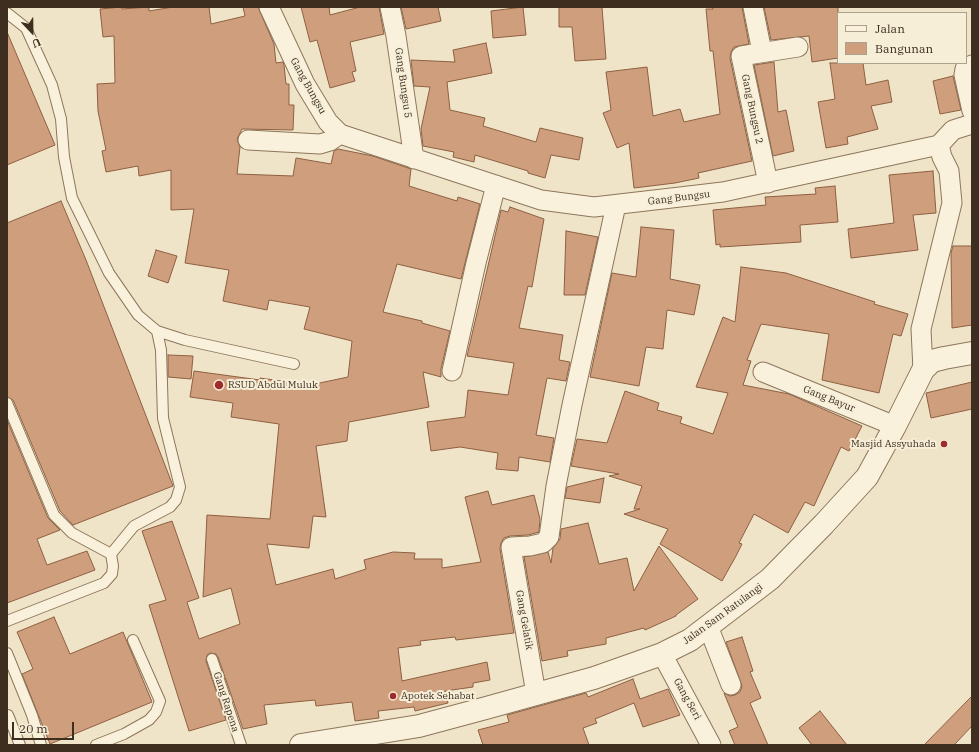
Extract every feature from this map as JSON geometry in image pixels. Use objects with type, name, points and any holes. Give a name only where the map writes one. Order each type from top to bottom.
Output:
[{"type":"street","name":"Gang Bungsu","points":[[269,7],[305,84],[328,122],[340,134],[541,200],[594,207],[723,192],[939,145]]},
{"type":"street","name":"Gang Bungsu 5","points":[[390,7],[396,36],[414,159]]},
{"type":"street","points":[[753,7],[762,52]]},
{"type":"street","name":"Gang Bungsu 2","points":[[768,183],[741,56],[798,47]]},
{"type":"street","points":[[972,65],[965,69],[964,75],[972,111]]},
{"type":"street","points":[[923,370],[921,329],[952,203],[949,171],[942,157],[939,145],[953,130],[972,124]]},
{"type":"street","points":[[248,140],[320,144],[330,141],[340,134]]},
{"type":"street","points":[[452,371],[476,263],[496,185]]},
{"type":"street","name":"Gang Gelatik","points":[[536,694],[511,547],[530,546],[543,543],[549,537],[556,486],[572,405],[616,205]]},
{"type":"street","points":[[923,370],[932,361],[972,353]]},
{"type":"street","name":"Jalan Sam Ratulangi","points":[[301,745],[419,726],[594,678],[662,654],[690,640],[770,579],[824,524],[867,477],[896,426],[923,370]]},
{"type":"street","name":"Gang Bayur","points":[[763,372],[896,426]]},
{"type":"street","points":[[708,626],[731,684]]},
{"type":"street","name":"Gang Seri","points":[[662,654],[711,745]]},
{"type":"lane","points":[[7,13],[26,28],[52,85],[61,119],[64,157],[72,198],[109,273],[138,315],[157,331],[185,340],[294,364]]},
{"type":"lane","points":[[7,621],[104,583],[112,574],[111,554],[134,526],[170,507],[176,500],[180,487],[163,418],[161,350],[157,331]]},
{"type":"lane","points":[[7,403],[54,515],[72,534],[111,554]]},
{"type":"lane","points":[[96,745],[124,734],[149,720],[156,712],[160,701],[133,640]]},
{"type":"lane","points":[[7,653],[32,715],[41,745]]},
{"type":"lane","name":"Gang Rapena","points":[[212,659],[241,745]]},
{"type":"lane","points":[[8,715],[20,745]]},
{"type":"building","points":[[122,7],[122,9],[149,7],[149,11],[173,7],[209,7],[211,24],[245,16],[243,7],[258,7],[274,44],[276,63],[283,62],[284,65],[286,84],[289,84],[289,105],[294,105],[293,130],[242,129],[237,139],[240,147],[237,174],[293,176],[296,158],[331,164],[334,151],[338,149],[373,156],[411,169],[409,186],[457,201],[458,197],[480,204],[461,279],[397,264],[383,312],[422,321],[422,323],[450,331],[441,369],[441,377],[423,372],[429,407],[349,422],[347,441],[316,446],[326,517],[313,516],[309,548],[267,544],[276,585],[333,569],[335,579],[366,569],[364,560],[393,552],[415,553],[414,559],[442,559],[442,568],[481,562],[465,497],[488,491],[492,505],[534,495],[540,519],[539,532],[504,538],[500,549],[514,633],[456,640],[455,637],[420,641],[421,645],[398,648],[402,681],[487,662],[490,680],[473,683],[473,687],[445,691],[448,703],[415,711],[414,707],[378,711],[379,718],[355,721],[352,702],[316,706],[315,700],[264,705],[267,724],[243,729],[218,657],[216,654],[210,653],[207,655],[206,661],[226,720],[189,731],[149,605],[166,600],[142,531],[172,521],[199,598],[187,602],[199,639],[240,624],[231,588],[203,597],[207,515],[270,519],[279,424],[231,417],[233,403],[190,397],[194,371],[310,385],[348,377],[352,341],[304,329],[310,307],[269,300],[267,310],[223,301],[229,270],[185,263],[194,209],[171,210],[171,170],[139,176],[138,166],[106,172],[102,151],[106,150],[98,111],[97,84],[115,83],[114,36],[103,37],[100,9]]},
{"type":"building","points":[[301,7],[329,7],[330,15],[360,7],[379,7],[384,34],[350,42],[356,71],[352,72],[355,81],[330,88],[317,40],[310,42]]},
{"type":"building","points":[[401,7],[438,7],[441,21],[406,29]]},
{"type":"building","points":[[523,7],[526,35],[493,38],[491,11]]},
{"type":"building","points":[[559,7],[602,7],[606,59],[575,61],[572,27],[559,27]]},
{"type":"building","points":[[712,7],[742,7],[749,44],[734,47],[730,58],[752,161],[698,173],[699,178],[675,183],[634,188],[629,143],[617,148],[603,113],[611,110],[606,72],[647,67],[653,116],[680,109],[684,122],[720,114],[713,51],[710,51],[706,9],[713,9]]},
{"type":"building","points":[[764,7],[838,7],[837,58],[812,62],[809,36],[771,40]]},
{"type":"building","points":[[7,32],[55,145],[7,165]]},
{"type":"building","points":[[486,43],[492,73],[447,82],[450,110],[485,118],[483,126],[536,142],[540,128],[583,138],[579,160],[551,155],[545,178],[528,173],[528,171],[475,155],[474,162],[453,157],[454,152],[423,146],[421,129],[430,87],[414,86],[411,60],[455,62],[453,50]]},
{"type":"building","points":[[774,62],[778,112],[786,110],[794,151],[773,156],[754,65]]},
{"type":"building","points":[[830,63],[863,64],[866,85],[888,80],[892,102],[871,106],[878,129],[847,137],[848,144],[826,148],[818,102],[835,99]]},
{"type":"building","points":[[953,76],[961,110],[940,114],[933,81]]},
{"type":"building","points":[[933,171],[936,213],[913,215],[918,250],[851,258],[848,229],[894,223],[889,175]]},
{"type":"building","points":[[835,186],[838,222],[800,225],[801,242],[720,247],[720,244],[716,245],[713,210],[766,205],[765,197],[816,194],[815,188]]},
{"type":"building","points":[[61,201],[86,260],[173,486],[73,525],[60,511],[13,400],[7,397],[7,223]]},
{"type":"building","points":[[510,207],[544,219],[532,287],[528,286],[519,328],[563,335],[559,360],[570,362],[566,381],[547,378],[536,435],[554,438],[550,462],[519,457],[518,471],[496,469],[498,453],[460,447],[431,451],[427,422],[465,417],[468,390],[508,395],[514,363],[467,356],[501,210],[508,212]]},
{"type":"building","points":[[641,227],[674,230],[670,279],[700,285],[694,315],[667,310],[663,349],[646,347],[639,386],[590,377],[612,273],[636,277]]},
{"type":"building","points":[[566,231],[598,237],[585,295],[564,295]]},
{"type":"building","points":[[953,246],[972,246],[972,325],[952,328],[951,253]]},
{"type":"building","points":[[156,250],[177,256],[168,283],[148,276]]},
{"type":"building","points":[[741,267],[786,273],[875,302],[874,304],[908,314],[901,336],[893,334],[879,393],[822,380],[829,334],[761,324],[747,360],[751,361],[743,385],[789,394],[862,426],[849,451],[841,447],[814,506],[805,502],[788,533],[754,514],[739,543],[742,544],[722,581],[660,544],[668,529],[624,514],[640,509],[634,509],[642,486],[609,476],[619,474],[571,466],[577,439],[607,443],[625,391],[659,403],[657,410],[682,417],[680,423],[713,434],[728,393],[696,387],[723,317],[735,322]]},
{"type":"building","points":[[168,355],[193,356],[191,379],[168,377]]},
{"type":"building","points":[[972,382],[972,409],[931,418],[926,393]]},
{"type":"building","points":[[7,420],[48,518],[60,530],[37,539],[47,565],[87,551],[95,570],[7,603]]},
{"type":"building","points":[[604,478],[600,503],[565,498],[567,487]]},
{"type":"building","points":[[588,523],[599,564],[627,558],[634,591],[659,546],[698,599],[676,616],[645,630],[644,628],[606,638],[606,644],[567,651],[568,656],[542,661],[524,557],[548,552],[551,563],[553,548],[560,539],[561,529]]},
{"type":"building","points":[[54,617],[70,654],[123,632],[152,702],[50,744],[22,674],[33,669],[17,632]]},
{"type":"building","points":[[742,637],[753,671],[750,672],[761,698],[750,703],[768,745],[735,745],[729,731],[738,727],[724,693],[730,696],[735,695],[740,692],[742,686],[726,642]]},
{"type":"building","points":[[633,679],[640,699],[668,689],[680,715],[643,727],[634,703],[595,719],[597,723],[583,728],[589,745],[483,745],[478,730],[509,722],[507,715],[586,693],[588,697]]},
{"type":"building","points":[[972,696],[972,726],[954,745],[924,745]]},
{"type":"building","points":[[820,711],[847,745],[812,745],[799,728]]},
{"type":"place","name":"RSUD Abdul Muluk","points":[[219,385]]},
{"type":"place","name":"Masjid Assyuhada","points":[[944,444]]},
{"type":"place","name":"Apotek Sehabat","points":[[393,696]]}]
